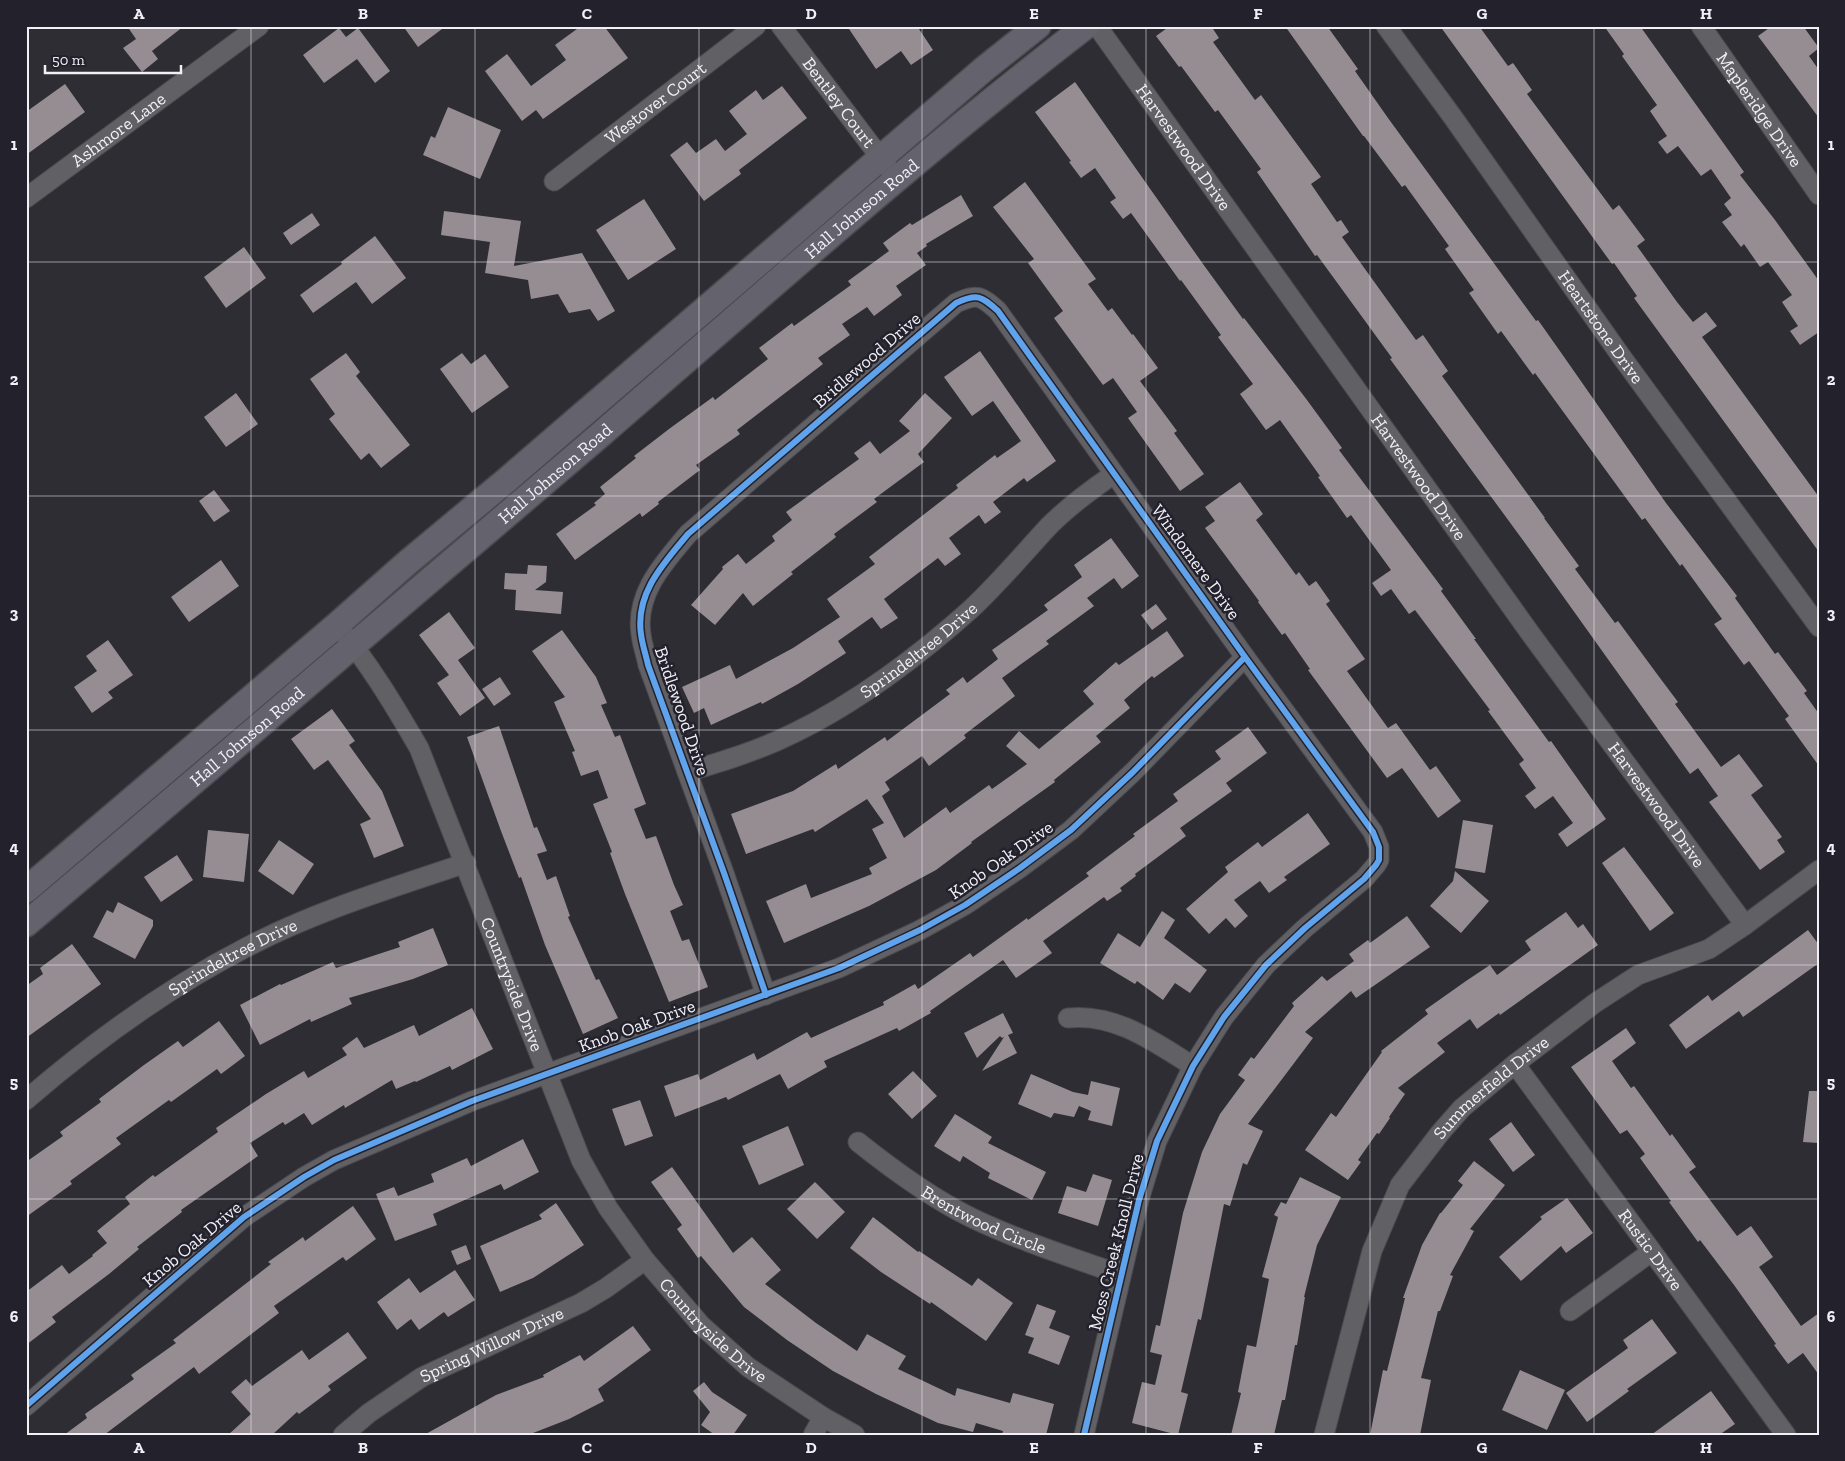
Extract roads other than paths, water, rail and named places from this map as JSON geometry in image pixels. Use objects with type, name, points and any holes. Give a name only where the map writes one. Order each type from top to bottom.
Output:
[{"type":"main road","name":"Hall Johnson Road","points":[[26,890],[407,563],[489,496],[984,69],[1038,26]]},
{"type":"main road","name":"Hall Johnson Road","points":[[26,924],[355,646],[896,179],[1027,71],[1086,26]]},
{"type":"street","name":"Westover Court","points":[[554,181],[756,26]]},
{"type":"street","name":"Bentley Court","points":[[781,26],[896,179]]},
{"type":"street","name":"Harvestwood Drive","points":[[1097,26],[1530,633],[1745,925]]},
{"type":"street","name":"Heartstone Drive","points":[[1386,26],[1627,364],[1819,627]]},
{"type":"street","name":"Mapleridge Drive","points":[[1701,26],[1819,195]]},
{"type":"street","name":"Ashmore Lane","points":[[26,198],[256,27]]},
{"type":"street","name":"Windomere Drive","points":[[966,298],[976,296],[983,298],[998,311],[1373,832],[1379,847],[1376,865]]},
{"type":"street","name":"Bridlewood Drive","points":[[766,995],[724,873],[648,665],[640,633],[640,614],[648,588],[655,574],[688,534],[956,303],[966,298]]},
{"type":"street","name":"Sprindeltree Drive","points":[[687,772],[742,756],[794,733],[832,713],[905,663],[970,609],[1004,576],[1051,525],[1094,488],[1114,474]]},
{"type":"street","name":"Countryside Drive","points":[[337,625],[355,646],[388,694],[419,748],[466,863],[581,1160],[608,1208],[645,1260],[708,1331],[748,1367],[823,1417],[854,1435]]},
{"type":"street","name":"Knob Oak Drive","points":[[26,1406],[244,1218],[304,1177],[334,1160],[472,1101],[838,968],[920,930],[965,905],[1020,868],[1071,830],[1133,772],[1245,656]]},
{"type":"street","name":"Sprindeltree Drive","points":[[26,1100],[152,1003],[248,946],[344,904],[466,863]]},
{"type":"street","name":"Moss Creek Knoll Drive","points":[[1084,1435],[1139,1200],[1157,1141],[1193,1066],[1224,1017],[1266,965],[1305,928],[1364,879],[1376,865]]},
{"type":"street","name":"Summerfield Drive","points":[[1324,1435],[1372,1251],[1400,1185],[1440,1133],[1462,1108],[1515,1064],[1595,1003],[1638,975],[1709,949],[1745,925],[1819,870]]},
{"type":"street","points":[[1068,1018],[1084,1016],[1116,1023],[1136,1031],[1193,1066]]},
{"type":"street","name":"Rustic Drive","points":[[1515,1064],[1786,1435]]},
{"type":"street","name":"Brentwood Circle","points":[[858,1142],[901,1176],[970,1217],[1034,1244],[1121,1275]]},
{"type":"street","points":[[1570,1312],[1651,1252]]},
{"type":"street","name":"Spring Willow Drive","points":[[343,1435],[369,1413],[422,1377],[581,1303],[645,1260]]},
{"type":"street","points":[[813,1435],[823,1417]]}]
